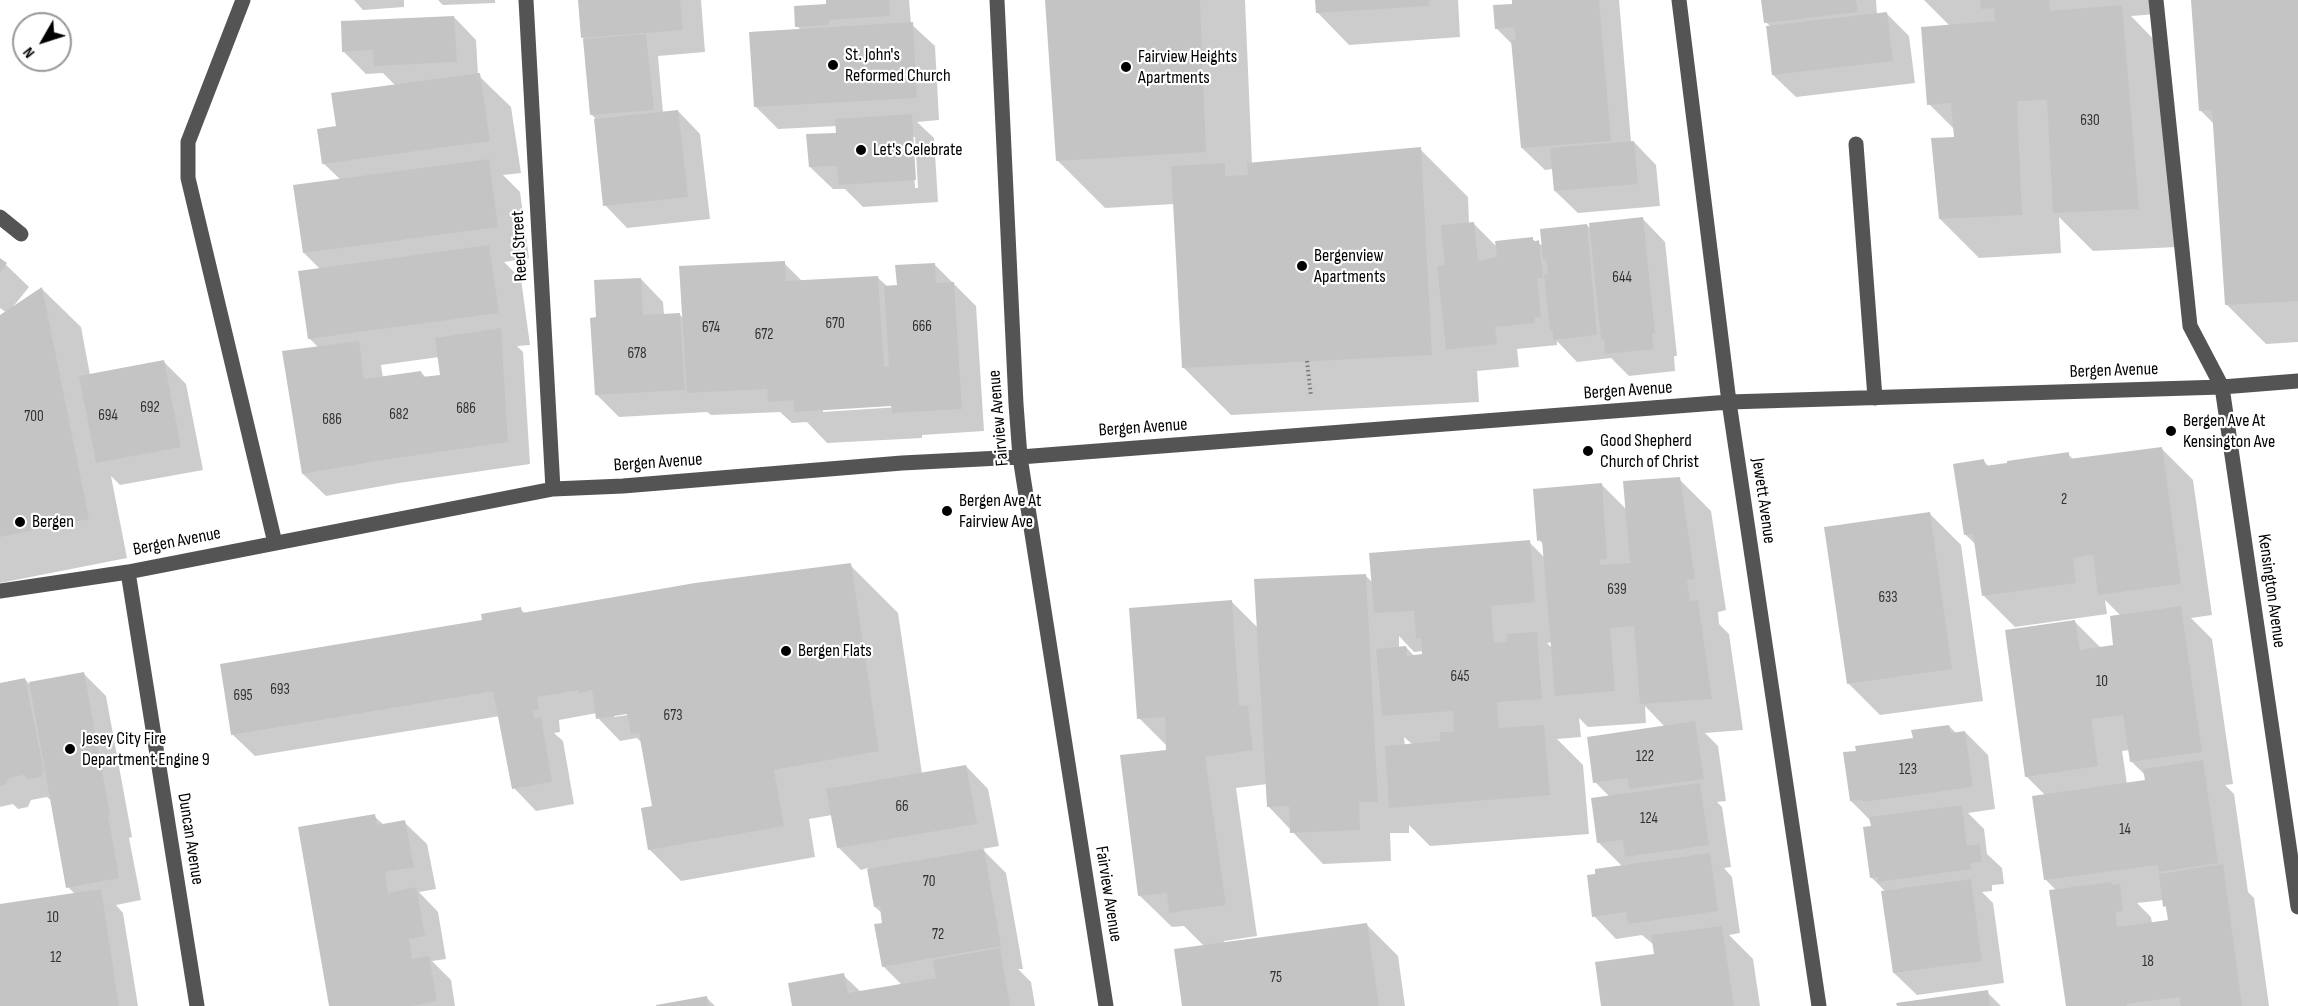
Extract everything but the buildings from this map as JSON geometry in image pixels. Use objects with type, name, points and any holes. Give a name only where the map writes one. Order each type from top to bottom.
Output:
[{"type":"street","points":[[243,0],[188,142],[188,178],[275,543]]},
{"type":"street","name":"Reed Street","points":[[526,0],[553,489]]},
{"type":"street","name":"Fairview Avenue","points":[[997,0],[1020,457],[1106,1006]]},
{"type":"street","name":"Jewett Avenue","points":[[1679,0],[1729,402],[1819,1006]]},
{"type":"street","name":"Kensington Avenue","points":[[2156,0],[2190,326],[2222,387],[2298,908]]},
{"type":"street","points":[[1856,144],[1875,398]]},
{"type":"street","points":[[0,217],[21,234]]},
{"type":"street","name":"Bergen Avenue","points":[[0,591],[128,572],[553,489],[1020,457],[1729,402],[2222,387],[2298,381]]},
{"type":"street","name":"Duncan Avenue","points":[[128,572],[197,1006]]},
{"type":"path","points":[[1307,361],[1311,396]]},
{"type":"place","name":"St. John's Reformed Church","points":[[833,65]]},
{"type":"place","name":"Fairview Heights Apartments","points":[[1126,67]]},
{"type":"place","name":"Let's Celebrate","points":[[861,150]]},
{"type":"place","name":"Bergenview Apartments","points":[[1302,266]]},
{"type":"place","name":"Bergen Ave At Kensington Ave","points":[[2171,431]]},
{"type":"place","name":"Good Shepherd Church of Christ","points":[[1588,451]]},
{"type":"place","name":"Bergen Ave At Fairview Ave","points":[[947,511]]},
{"type":"place","name":"Bergen","points":[[20,522]]},
{"type":"place","name":"Bergen Flats","points":[[786,651]]},
{"type":"place","name":"Jesey City Fire Department Engine 9","points":[[70,749]]}]
